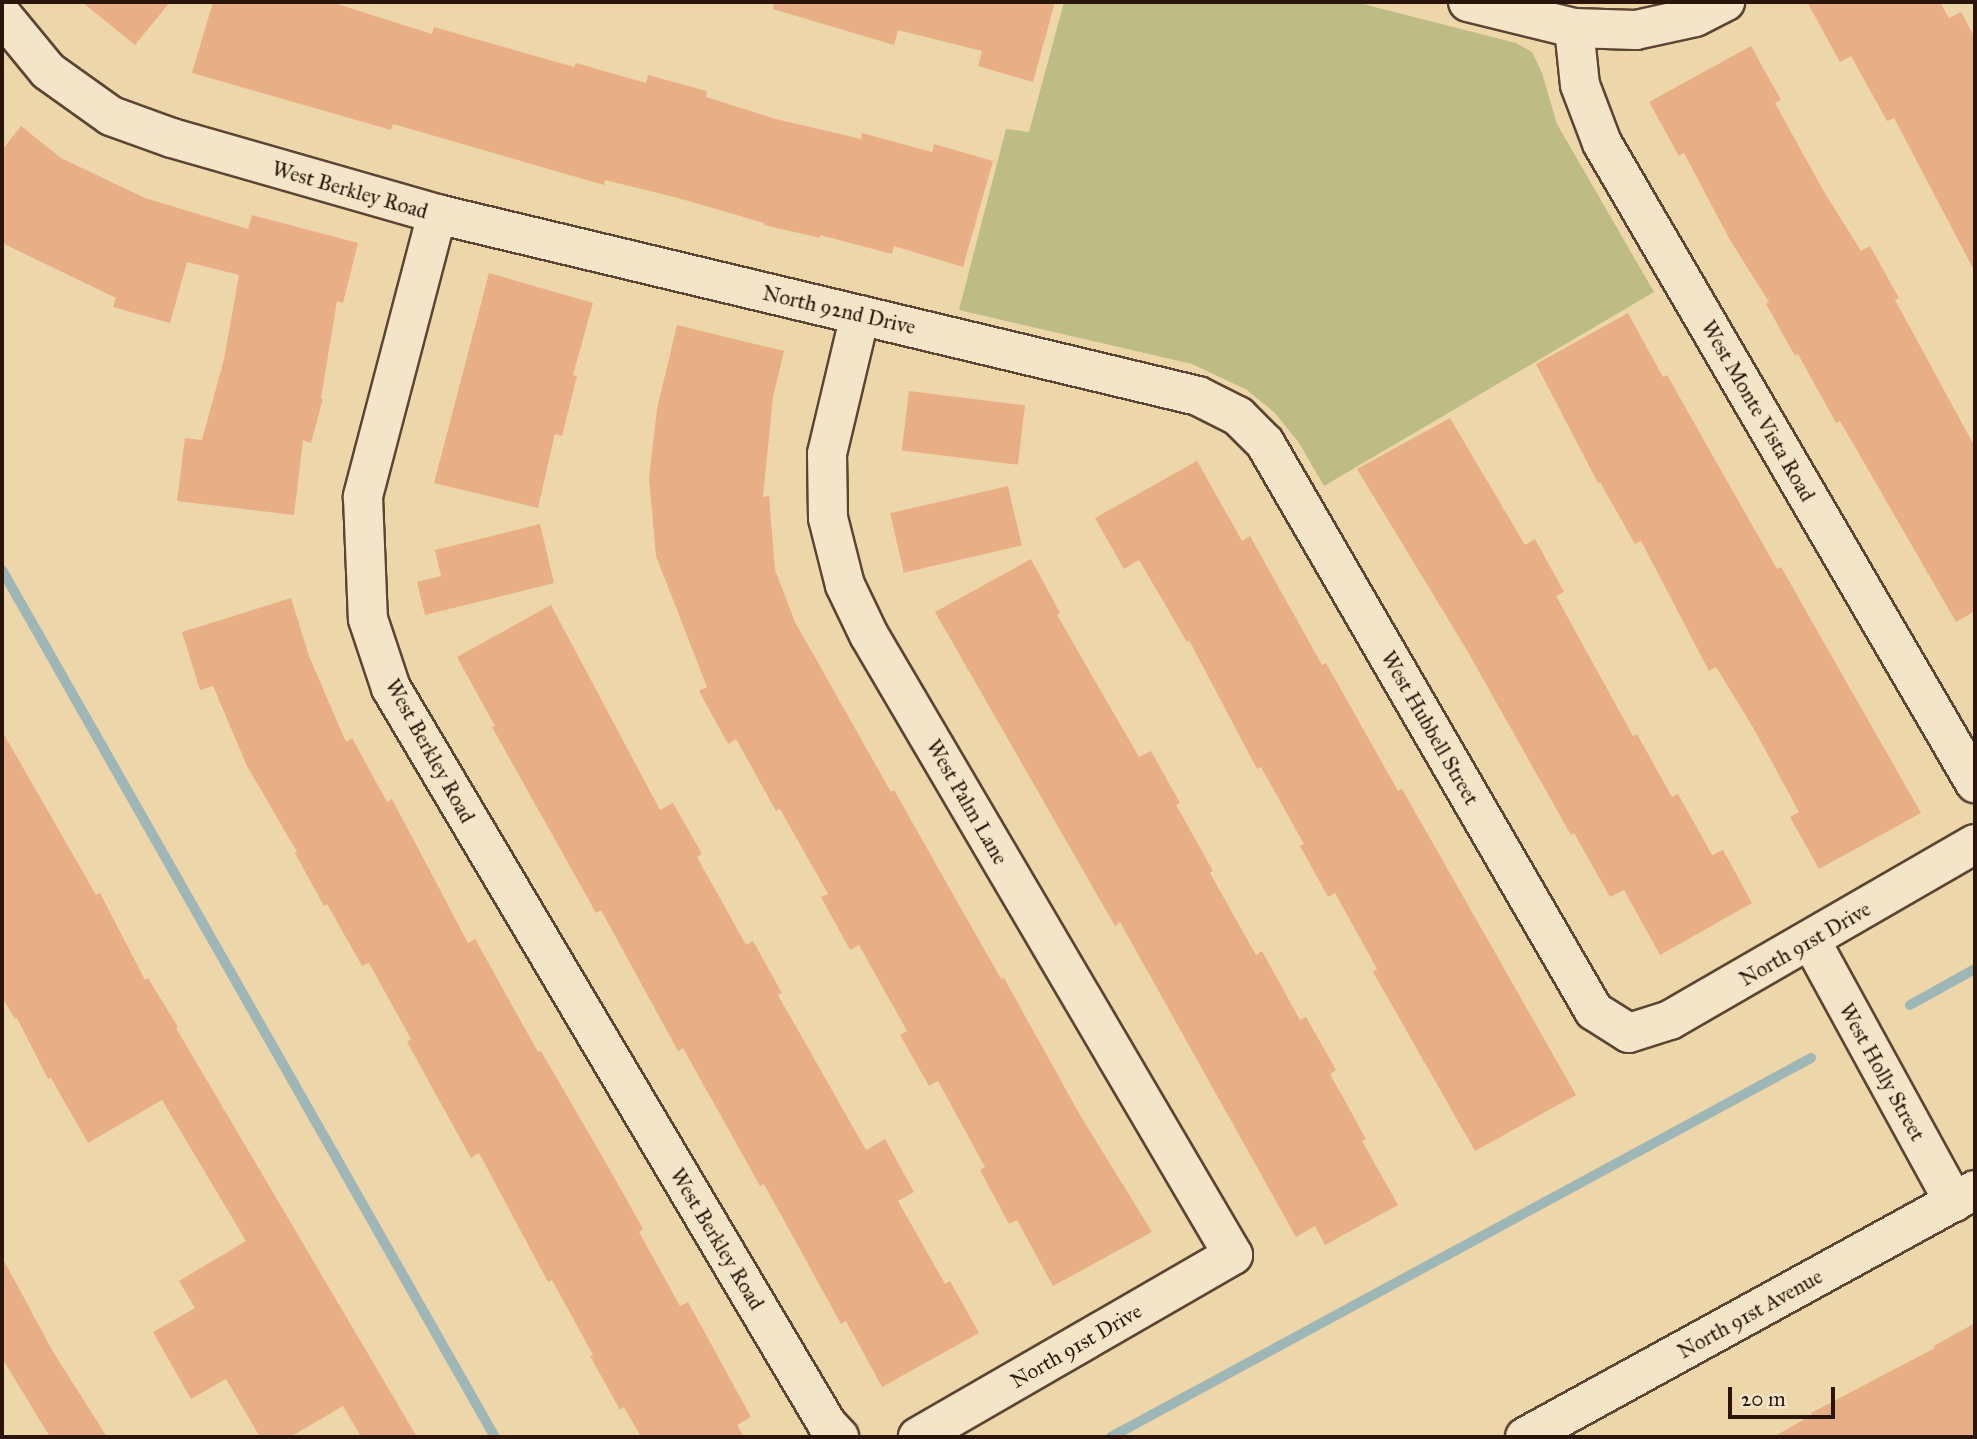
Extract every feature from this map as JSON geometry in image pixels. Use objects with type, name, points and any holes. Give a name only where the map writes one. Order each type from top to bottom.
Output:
[{"type":"street","points":[[1468,2],[1574,28],[1636,30],[1695,17],[1724,2]]},
{"type":"street","name":"West Berkley Road","points":[[2,15],[48,71],[111,116],[172,138],[437,214],[363,497],[368,619],[383,665],[391,688],[419,736],[820,1412],[839,1437]]},
{"type":"street","name":"West Monte Vista Road","points":[[1574,28],[1580,85],[1602,143],[1975,783]]},
{"type":"street","name":"North 92nd Drive","points":[[437,214],[1198,396],[1238,416]]},
{"type":"street","name":"West Palm Lane","points":[[860,316],[827,454],[828,518],[845,585],[869,635],[1233,1255]]},
{"type":"street","name":"West Hubbell Street","points":[[1238,416],[1265,443],[1594,1011],[1629,1033]]},
{"type":"street","name":"North 91st Drive","points":[[1629,1033],[1670,1020],[1975,844]]},
{"type":"street","name":"West Holly Street","points":[[1811,941],[1964,1196]]},
{"type":"street","name":"North 91st Avenue","points":[[1525,1437],[1964,1196]]},
{"type":"street","name":"North 91st Drive","points":[[918,1437],[1233,1255]]},
{"type":"shaded area","points":[[1064,2],[1355,2],[1516,43],[1532,52],[1542,73],[1557,124],[1654,292],[1324,486],[1299,443],[1275,413],[1247,390],[1192,364],[959,310],[1006,129],[1029,132]]},
{"type":"building","points":[[82,2],[170,2],[135,45]]},
{"type":"building","points":[[213,2],[331,2],[432,34],[434,27],[574,67],[576,63],[646,83],[648,75],[707,91],[706,97],[776,119],[861,139],[862,133],[932,152],[934,144],[993,161],[963,267],[894,246],[892,254],[820,235],[820,238],[764,225],[678,198],[605,180],[604,185],[393,124],[391,130],[192,73]]},
{"type":"building","points":[[774,2],[1055,2],[1033,82],[978,66],[982,51],[898,30],[894,45],[773,9]]},
{"type":"building","points":[[1807,2],[1940,2],[1949,18],[1961,12],[1975,38],[1975,272],[1894,118],[1887,121],[1851,56],[1840,62]]},
{"type":"building","points":[[1751,46],[1781,100],[1775,103],[1823,190],[1861,251],[1870,246],[1899,298],[1895,300],[1975,447],[1975,611],[1956,622],[1840,421],[1836,423],[1798,354],[1795,356],[1766,304],[1769,302],[1730,240],[1684,153],[1679,156],[1649,102]]},
{"type":"building","points":[[21,126],[61,158],[145,198],[248,229],[252,215],[358,243],[343,303],[337,301],[321,398],[323,399],[311,443],[303,440],[294,515],[177,501],[185,438],[202,440],[224,359],[239,275],[187,262],[170,323],[113,307],[116,298],[2,243],[2,150]]},
{"type":"building","points":[[489,273],[593,303],[573,375],[577,376],[562,436],[555,434],[538,508],[434,483]]},
{"type":"building","points":[[1628,313],[1663,377],[1667,375],[1777,569],[1781,567],[1921,813],[1819,869],[1790,817],[1799,812],[1754,729],[1716,667],[1709,671],[1641,541],[1635,544],[1600,482],[1598,483],[1536,364]]},
{"type":"building","points":[[677,325],[784,351],[773,397],[763,497],[769,496],[775,570],[795,622],[891,792],[894,790],[1001,979],[1004,978],[1080,1115],[1152,1232],[1053,1286],[1017,1220],[1009,1224],[980,1170],[985,1167],[938,1081],[929,1086],[900,1035],[907,1031],[859,945],[850,950],[821,897],[828,894],[780,809],[776,811],[736,739],[728,744],[699,691],[707,687],[656,556],[649,478],[657,409]]},
{"type":"building","points":[[909,391],[1025,405],[1018,465],[902,451]]},
{"type":"building","points":[[1450,418],[1525,545],[1535,539],[1564,592],[1556,596],[1633,736],[1637,734],[1672,797],[1678,794],[1712,855],[1723,850],[1752,903],[1660,955],[1624,890],[1610,897],[1574,833],[1571,835],[1465,647],[1357,469]]},
{"type":"building","points":[[1197,461],[1242,541],[1250,536],[1322,665],[1326,663],[1398,791],[1402,789],[1576,1095],[1475,1151],[1373,972],[1377,969],[1335,893],[1328,897],[1300,846],[1304,844],[1261,767],[1257,769],[1189,640],[1187,642],[1139,560],[1124,569],[1095,518]]},
{"type":"building","points":[[1008,486],[1022,545],[904,573],[890,513]]},
{"type":"building","points":[[540,524],[554,583],[425,615],[417,582],[441,576],[435,550]]},
{"type":"building","points":[[1031,559],[1060,613],[1057,615],[1139,757],[1151,751],[1180,803],[1176,805],[1213,871],[1210,873],[1256,955],[1262,951],[1300,1020],[1306,1017],[1336,1070],[1330,1074],[1366,1139],[1362,1141],[1398,1205],[1325,1245],[1315,1226],[1296,1237],[1120,922],[1115,926],[935,612]]},
{"type":"building","points":[[291,598],[309,656],[346,742],[352,738],[387,802],[392,799],[468,943],[475,939],[538,1052],[541,1051],[614,1177],[643,1229],[639,1232],[680,1306],[688,1302],[751,1417],[737,1425],[744,1437],[641,1437],[624,1407],[620,1410],[552,1280],[548,1282],[479,1153],[471,1158],[407,1042],[411,1039],[369,963],[362,966],[327,904],[324,906],[295,853],[297,852],[247,766],[213,686],[200,690],[182,632]]},
{"type":"building","points":[[551,605],[660,810],[673,803],[702,854],[697,857],[746,945],[753,941],[782,993],[778,995],[866,1150],[885,1139],[914,1192],[898,1201],[945,1284],[950,1281],[979,1333],[882,1387],[846,1321],[841,1324],[764,1184],[760,1186],[683,1048],[678,1051],[601,910],[596,913],[492,727],[495,726],[457,657]]},
{"type":"building","points":[[2,731],[96,895],[100,893],[145,980],[148,978],[178,1027],[176,1028],[417,1437],[361,1437],[343,1406],[290,1437],[260,1437],[226,1379],[191,1399],[153,1332],[195,1308],[179,1281],[246,1241],[162,1100],[88,1143],[51,1078],[48,1079],[17,1018],[15,1019],[2,997]]},
{"type":"building","points":[[2,1257],[52,1350],[107,1437],[50,1437],[2,1358]]},
{"type":"building","points":[[1975,1323],[1975,1437],[1773,1437],[1812,1415],[1811,1413],[1935,1348],[1934,1346]]},
{"type":"waterway","points":[[2,570],[495,1437]]},
{"type":"waterway","points":[[1910,1005],[1975,969]]},
{"type":"waterway","points":[[1111,1437],[1811,1058]]}]
